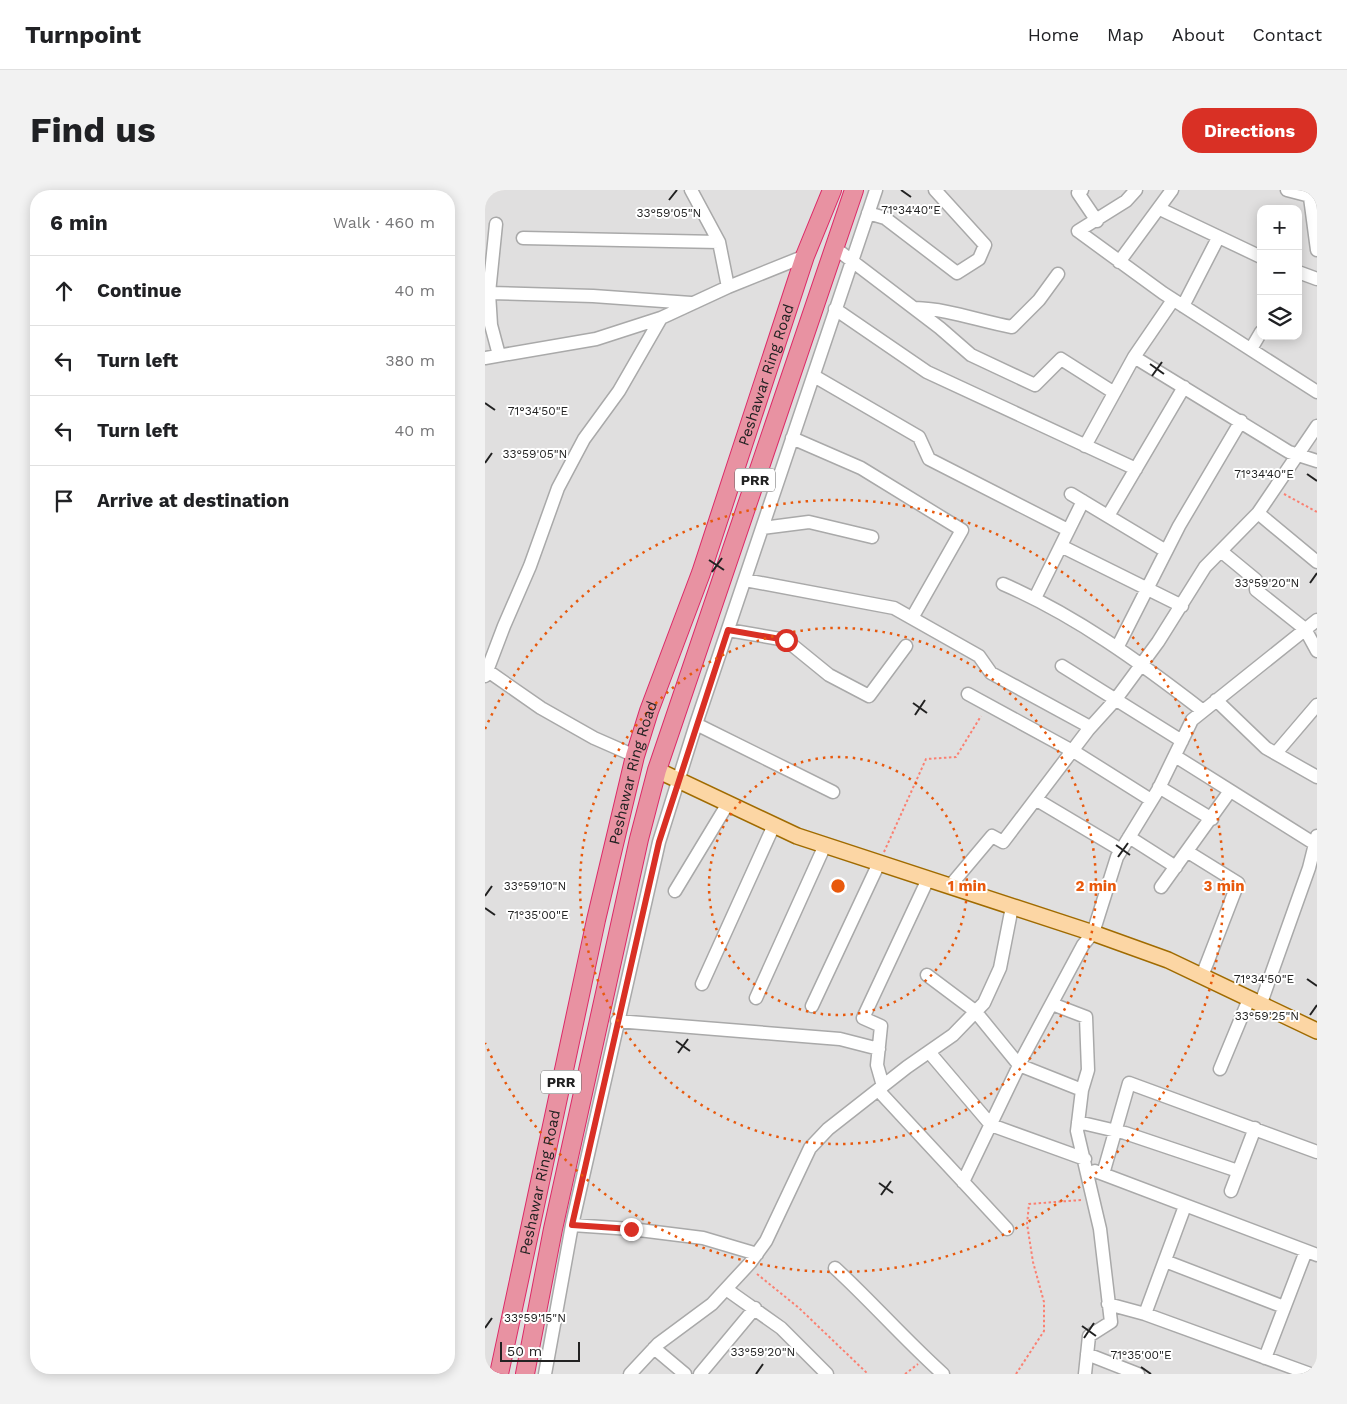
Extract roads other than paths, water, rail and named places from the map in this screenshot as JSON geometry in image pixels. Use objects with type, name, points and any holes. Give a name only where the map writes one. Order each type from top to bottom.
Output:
[{"type":"highway","name":"Peshawar Ring Road","points":[[499,1374],[595,920],[635,756],[649,711],[701,573],[805,256],[832,190]]},
{"type":"highway","name":"Peshawar Ring Road","points":[[525,1374],[553,1229],[632,867],[657,770],[852,197]]},
{"type":"highway","points":[[531,1226],[536,1232],[543,1234],[553,1229]]},
{"type":"highway","points":[[525,1244],[535,1239],[541,1241],[549,1249]]},
{"type":"main road","points":[[657,770],[727,805],[797,836],[1093,933],[1168,960],[1317,1031]]},
{"type":"street","points":[[691,190],[719,242],[728,287]]},
{"type":"street","points":[[852,197],[876,190]]},
{"type":"street","points":[[545,1374],[572,1225],[659,842],[677,780],[876,190]]},
{"type":"street","points":[[868,213],[885,218],[957,273],[979,259],[985,245],[935,190]]},
{"type":"street","points":[[1082,190],[1078,193],[1097,220]]},
{"type":"street","points":[[1136,190],[1126,201],[1077,231],[1178,303],[1317,392]]},
{"type":"street","points":[[1119,262],[1160,209],[1172,190]]},
{"type":"street","points":[[1287,190],[1309,193],[1317,250]]},
{"type":"street","points":[[1160,209],[1257,255]]},
{"type":"street","points":[[496,224],[489,292],[491,325],[499,355]]},
{"type":"street","points":[[523,238],[719,242]]},
{"type":"street","points":[[1085,446],[1113,392],[1134,357],[1178,303],[1218,238]]},
{"type":"street","points":[[835,248],[915,308],[971,354],[1035,384],[1061,359],[1113,392]]},
{"type":"street","points":[[485,358],[596,339],[661,318],[728,287],[805,256]]},
{"type":"street","points":[[1302,273],[1317,279]]},
{"type":"street","points":[[915,308],[941,309],[981,321],[1012,327],[1039,300],[1058,274]]},
{"type":"street","points":[[489,292],[593,296],[693,304]]},
{"type":"street","points":[[835,309],[927,372],[1135,469]]},
{"type":"street","points":[[635,756],[594,738],[541,708],[485,672],[531,566],[558,488],[584,438],[619,391],[661,318]]},
{"type":"street","points":[[1251,350],[1257,339]]},
{"type":"street","points":[[1134,357],[1298,455],[1317,461]]},
{"type":"street","points":[[814,376],[919,438],[929,460],[1068,530]]},
{"type":"street","points":[[1108,516],[1184,387]]},
{"type":"street","points":[[1117,648],[1166,552],[1241,421]]},
{"type":"street","points":[[950,886],[992,836],[1003,842],[1037,800],[1090,727],[1116,699],[1142,664],[1182,606],[1205,567],[1258,513],[1317,426]]},
{"type":"street","points":[[792,438],[861,468],[962,530],[912,618]]},
{"type":"street","points":[[1071,494],[1166,552]]},
{"type":"street","points":[[1035,598],[1083,501]]},
{"type":"street","points":[[1258,513],[1317,562]]},
{"type":"street","points":[[762,528],[809,522],[872,537]]},
{"type":"street","points":[[1061,546],[1182,606]]},
{"type":"street","points":[[1221,552],[1255,580],[1256,590],[1305,629],[1317,651]]},
{"type":"street","points":[[745,580],[894,608],[979,656],[991,673],[1090,727]]},
{"type":"street","points":[[1003,584],[1035,598],[1117,648],[1142,664],[1203,711]]},
{"type":"street","points":[[963,1182],[1019,1065],[1083,945],[1093,933],[1117,857],[1159,787],[1192,720],[1317,620]]},
{"type":"street","points":[[728,630],[786,640],[829,675],[869,696],[906,646]]},
{"type":"street","points":[[1063,666],[1182,742]]},
{"type":"street","points":[[968,694],[1072,751],[1151,800]]},
{"type":"street","points":[[1216,700],[1266,748],[1317,777]]},
{"type":"street","points":[[1276,753],[1317,704]]},
{"type":"street","points":[[696,724],[833,792]]},
{"type":"street","points":[[1175,756],[1230,791],[1316,840],[1309,868],[1255,1001],[1220,1069]]},
{"type":"street","points":[[1159,787],[1212,819]]},
{"type":"street","points":[[1161,887],[1212,819],[1230,791]]},
{"type":"street","points":[[1037,800],[1121,850]]},
{"type":"street","points":[[675,891],[727,805]]},
{"type":"street","points":[[702,984],[774,825]]},
{"type":"street","points":[[1129,837],[1176,867]]},
{"type":"street","points":[[756,998],[825,845]]},
{"type":"street","points":[[1188,852],[1238,883],[1202,976]]},
{"type":"street","points":[[812,1006],[879,863]]},
{"type":"street","points":[[928,879],[863,1018],[881,1026],[877,1065],[880,1088],[1007,1229]]},
{"type":"street","points":[[629,1374],[655,1348],[712,1304],[757,1254],[766,1241],[810,1148],[828,1129],[880,1088],[953,1035],[984,1003],[1001,968],[1012,906]]},
{"type":"street","points":[[927,975],[975,1011],[1019,1065],[1082,1090]]},
{"type":"street","points":[[1052,1004],[1086,1017],[1088,1070],[1082,1090],[1077,1131],[1100,1229],[1111,1322],[1089,1336],[1085,1374]]},
{"type":"street","points":[[617,1021],[840,1039],[879,1049]]},
{"type":"street","points":[[929,1052],[991,1125],[1086,1163],[1103,1174],[1311,1253],[1285,1307],[1265,1358]]},
{"type":"street","points":[[1103,1174],[1129,1083],[1317,1152]]},
{"type":"street","points":[[1078,1122],[1115,1131],[1238,1171]]},
{"type":"street","points":[[1231,1192],[1255,1128]]},
{"type":"street","points":[[1145,1314],[1185,1206]]},
{"type":"street","points":[[572,1225],[631,1229],[703,1238],[757,1254]]},
{"type":"street","points":[[1165,1261],[1285,1307]]},
{"type":"street","points":[[835,1268],[875,1304],[925,1358],[943,1374]]},
{"type":"street","points":[[726,1289],[781,1328],[827,1374]]},
{"type":"street","points":[[1108,1304],[1145,1314],[1310,1374]]},
{"type":"street","points":[[700,1374],[755,1308]]},
{"type":"street","points":[[655,1348],[685,1374]]},
{"type":"street","points":[[1087,1354],[1138,1374]]}]
